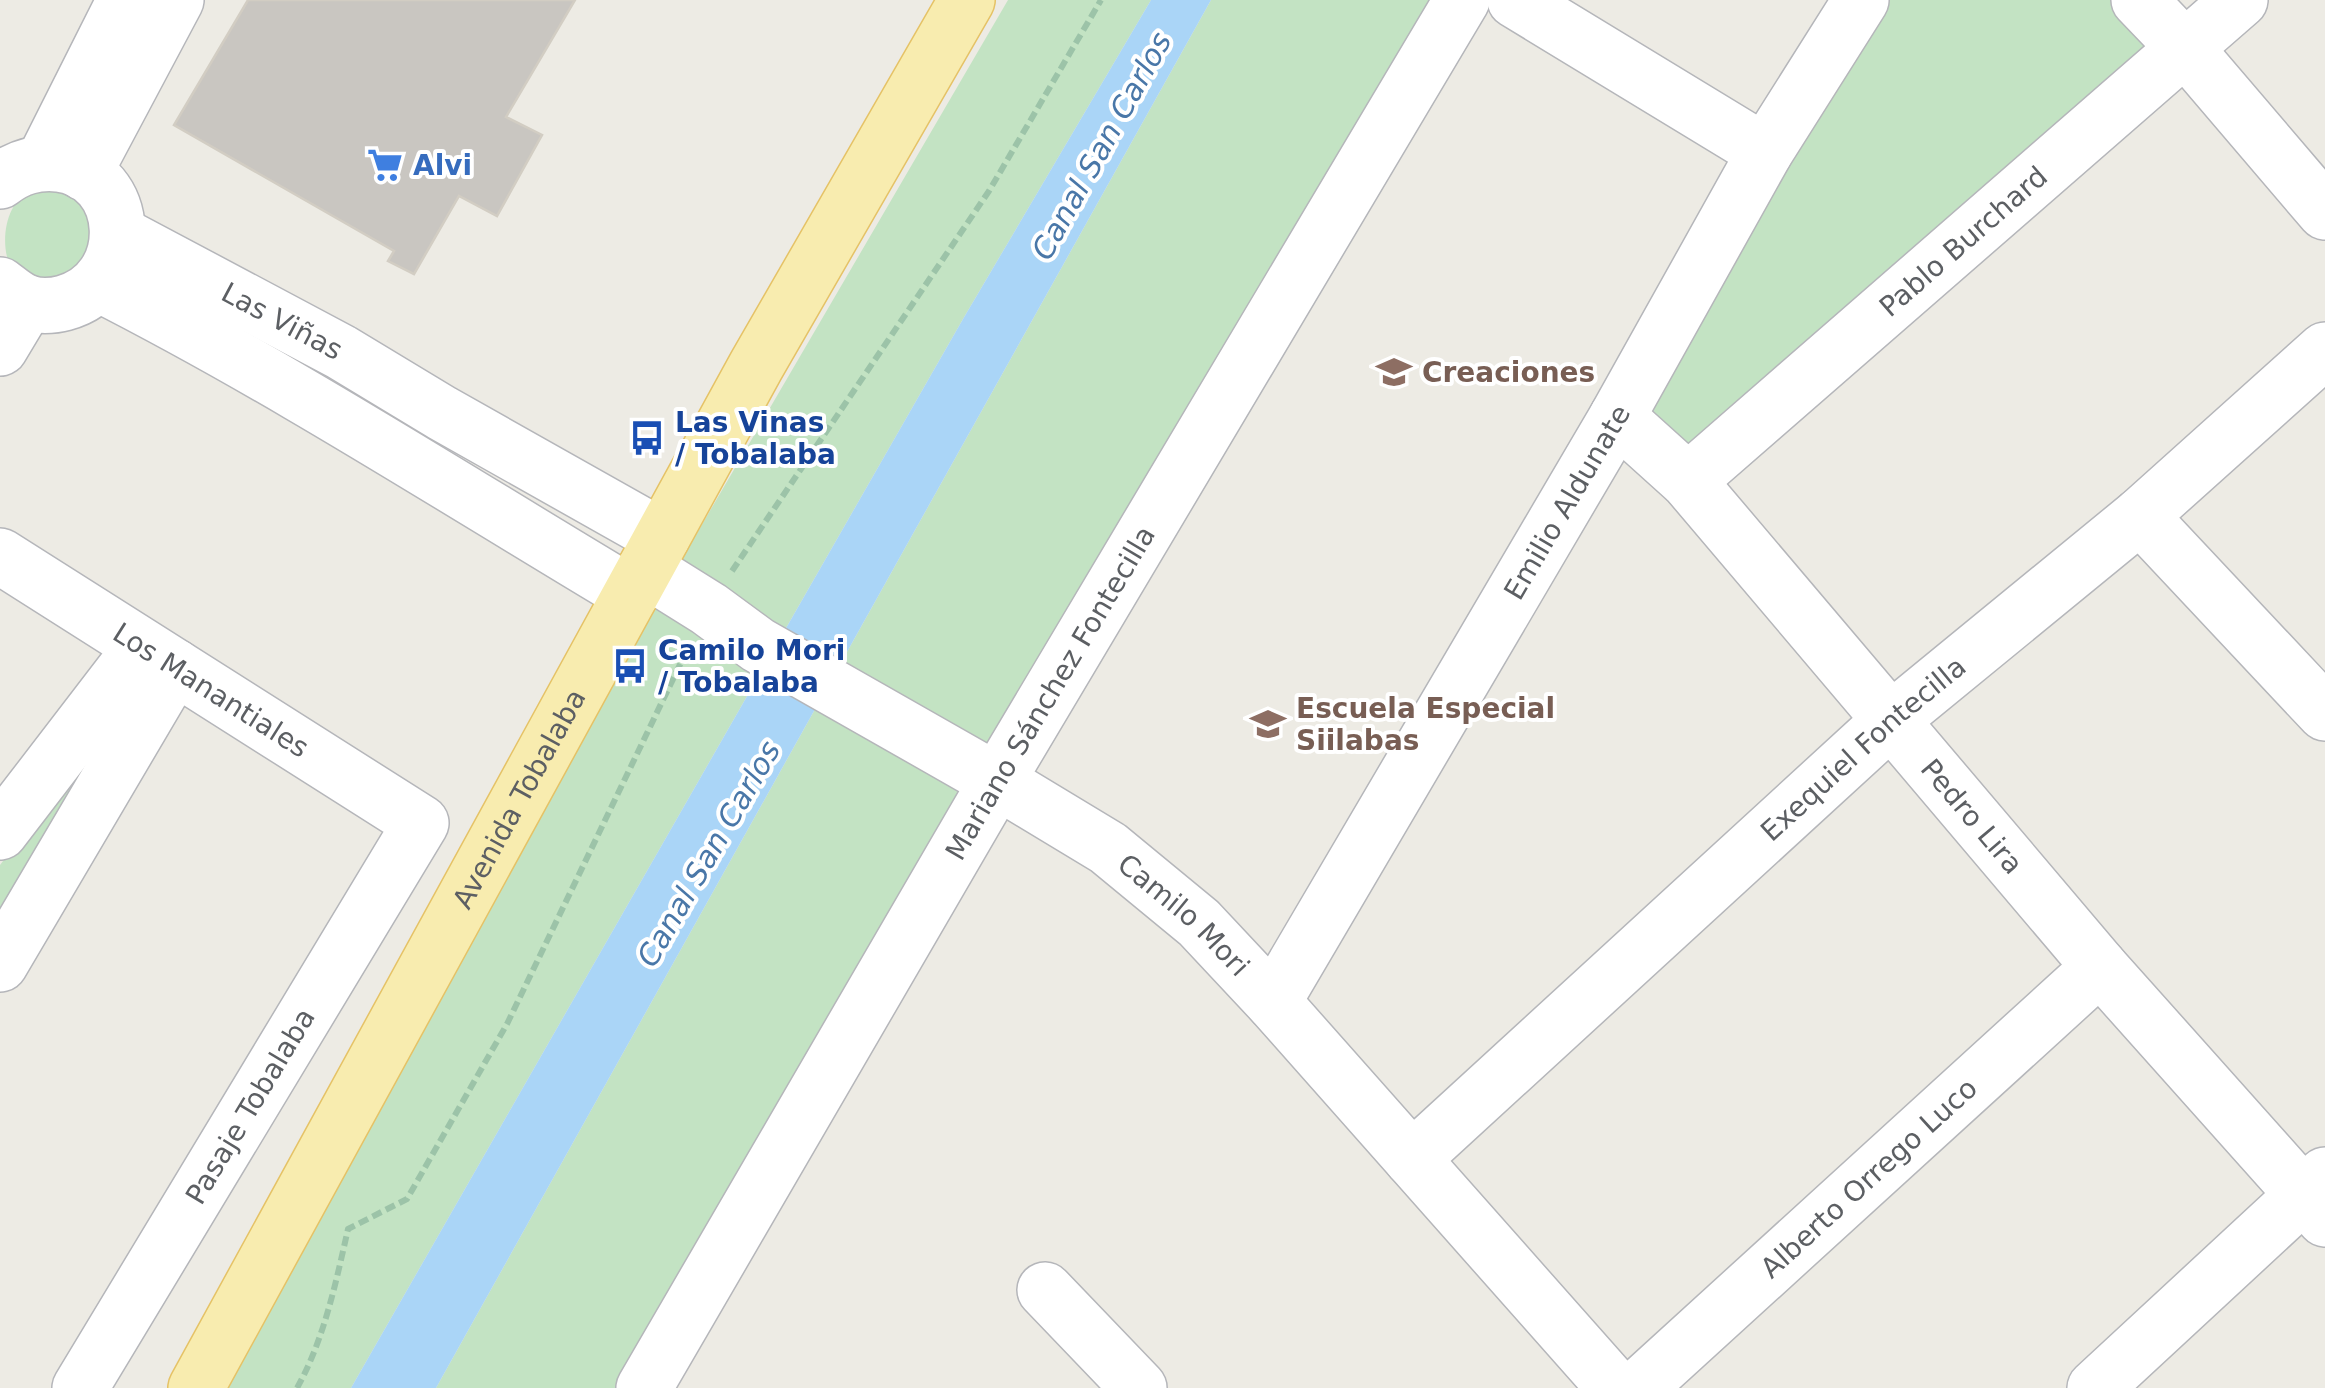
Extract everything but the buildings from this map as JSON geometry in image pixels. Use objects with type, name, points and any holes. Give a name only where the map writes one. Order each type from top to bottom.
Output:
[{"type":"main road","name":"Avenida Tobalaba","points":[[196,1388],[756,366],[966,0]]},
{"type":"street","points":[[42,172],[125,0]]},
{"type":"street","points":[[42,172],[176,0]]},
{"type":"street","name":"Mariano Sánchez Fontecilla","points":[[644,1388],[997,781],[1462,0]]},
{"type":"street","points":[[1516,0],[1765,152]]},
{"type":"street","name":"Emilio Aldunate","points":[[1274,1002],[1617,417],[1765,152],[1861,0]]},
{"type":"street","points":[[2139,0],[2186,48],[2325,212]]},
{"type":"street","name":"Pablo Burchard","points":[[1688,482],[2240,0]]},
{"type":"street","points":[[9,312],[79,299],[99,284],[114,261],[119,234],[114,210],[102,189],[42,172]]},
{"type":"street","name":"Las Viñas","points":[[119,234],[342,352],[442,413],[646,567]]},
{"type":"street","name":"Las Viñas","points":[[99,284],[170,320],[412,461],[646,567]]},
{"type":"street","name":"Exequiel Fontecilla","points":[[1412,1159],[1891,720],[2140,516],[2325,350]]},
{"type":"street","points":[[412,461],[442,413]]},
{"type":"street","name":"Pedro Lira","points":[[1617,417],[1688,482],[2100,967],[2318,1196]]},
{"type":"street","points":[[2140,516],[2325,712]]},
{"type":"street","name":"Los Manantiales","points":[[0,556],[420,823]]},
{"type":"street","name":"Camilo Mori","points":[[646,567],[758,644],[1108,848],[1199,923],[1274,1002],[1615,1388]]},
{"type":"street","points":[[0,832],[158,657]]},
{"type":"street","points":[[0,964],[158,657]]},
{"type":"street","name":"Pasaje Tobalaba","points":[[80,1388],[420,823]]},
{"type":"street","name":"Alberto Orrego Luco","points":[[1638,1388],[2100,967]]},
{"type":"street","points":[[2095,1388],[2318,1196]]},
{"type":"street","points":[[1045,1290],[1139,1388]]},
{"type":"path","points":[[726,580],[989,191],[1101,0]]},
{"type":"path","points":[[296,1388],[335,1288],[348,1228],[407,1200],[507,1024],[694,635]]},
{"type":"green space","points":[[1008,0],[1151,0],[963,319],[351,1388],[203,1388],[512,850]]},
{"type":"green space","points":[[1211,0],[1429,0],[626,1388],[436,1388]]},
{"type":"green space","points":[[1861,0],[2139,0],[2185,48],[1688,481],[1617,417]]},
{"type":"green space","points":[[66,189],[93,211],[94,261],[42,287],[9,263],[5,243],[8,221],[25,195],[38,190]]},
{"type":"green space","points":[[145,674],[0,925],[0,865]]},
{"type":"water","name":"Canal San Carlos","points":[[1151,0],[1211,0],[436,1388],[351,1388],[963,319]]},
{"type":"place","name":"Alvi","points":[[385,165]]},
{"type":"place","name":"Creaciones","points":[[1394,372]]},
{"type":"place","name":"Las Vinas / Tobalaba","points":[[647,438]]},
{"type":"place","name":"Camilo Mori / Tobalaba","points":[[630,666]]},
{"type":"place","name":"Escuela Especial Siilabas","points":[[1268,724]]}]
